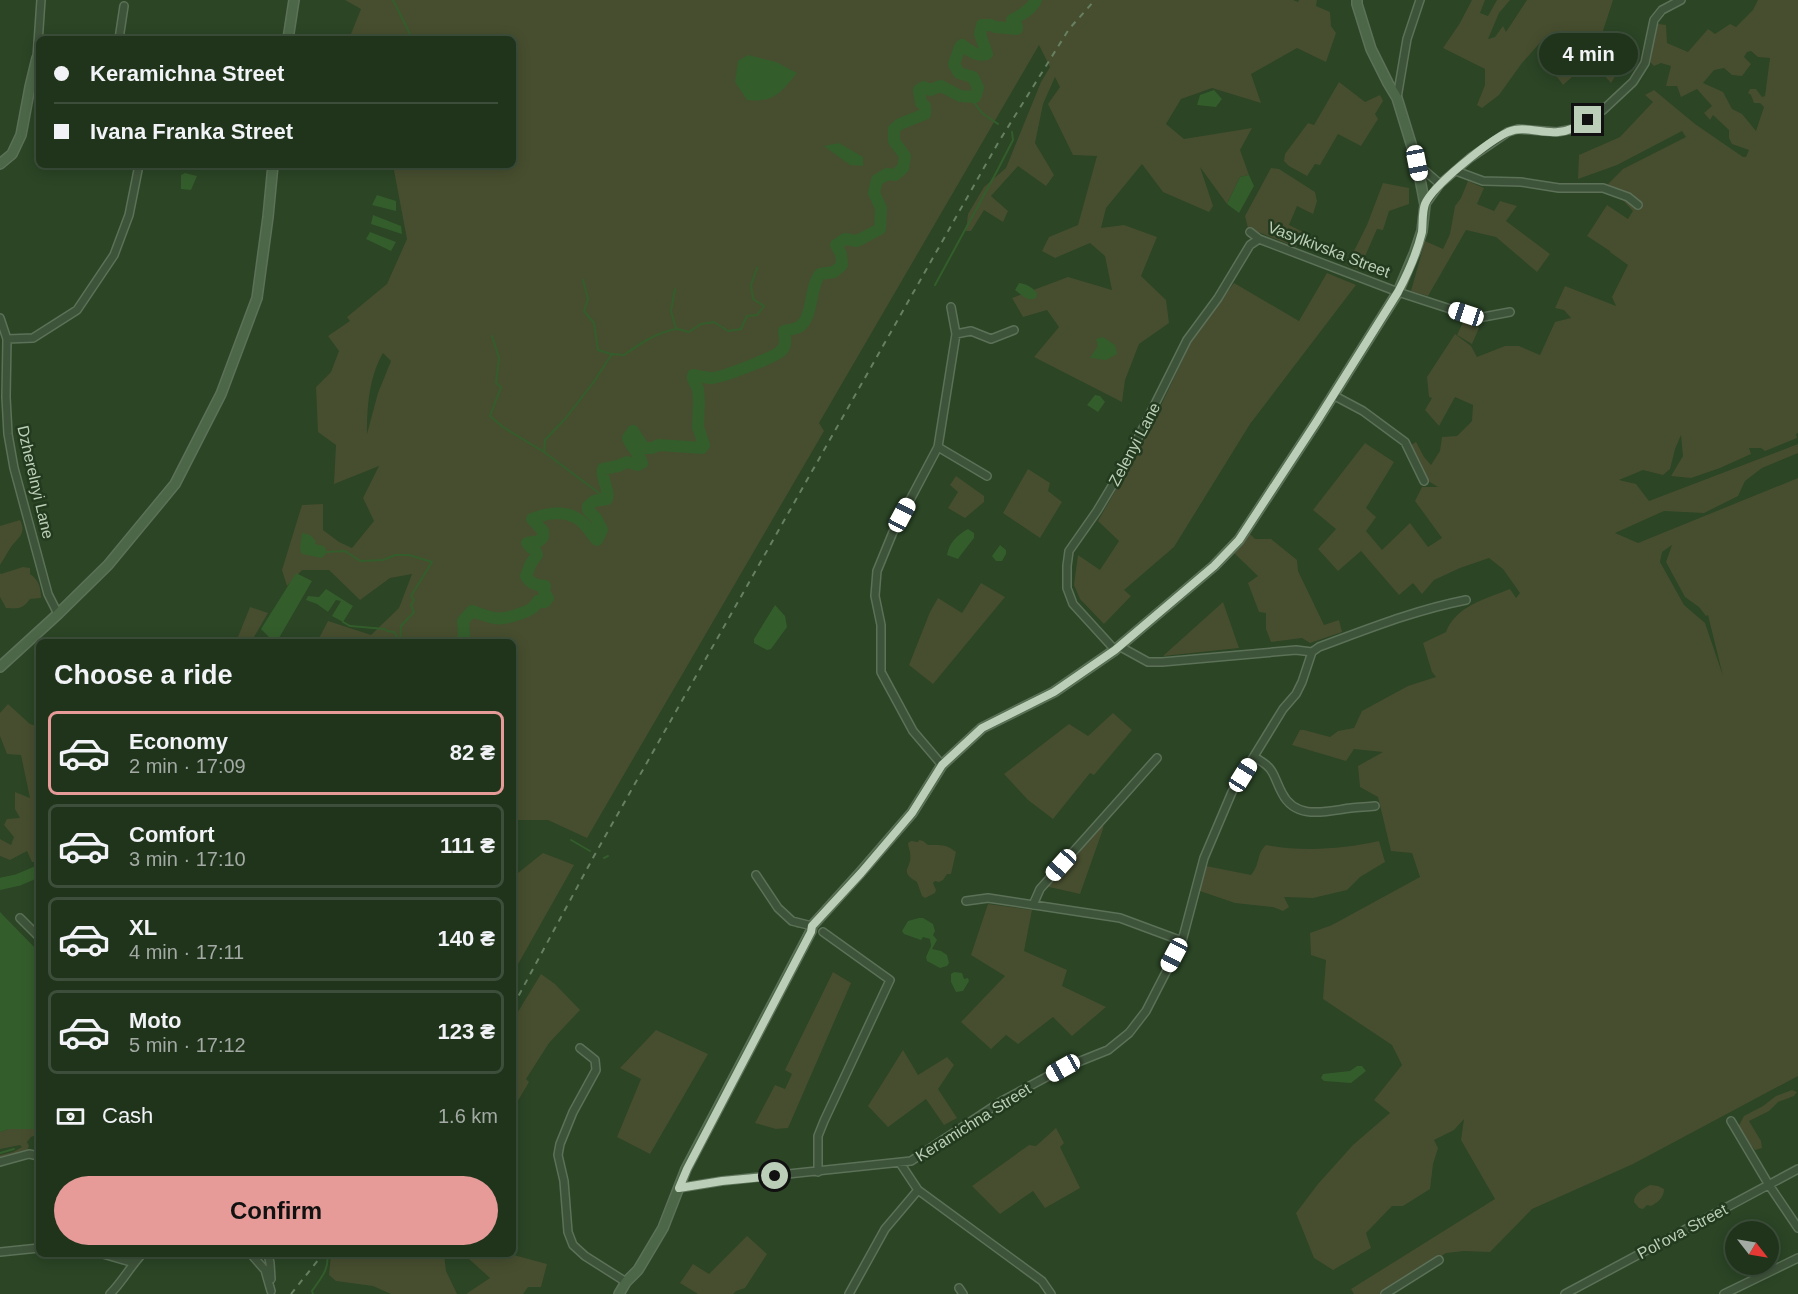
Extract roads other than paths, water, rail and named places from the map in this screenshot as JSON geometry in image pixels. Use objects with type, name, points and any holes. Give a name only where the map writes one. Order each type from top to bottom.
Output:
[{"type":"street","points":[[39,36],[40,0]]},
{"type":"street","points":[[288,36],[294,0]]},
{"type":"street","name":"Vasylkivska Street","points":[[620,1290],[638,1270],[663,1228],[687,1169],[811,932],[812,926],[912,813],[942,765],[982,728],[1054,692],[1117,648],[1214,566],[1239,540],[1398,292],[1422,231],[1425,205],[1417,163],[1397,98],[1371,49],[1357,0]]},
{"type":"street","points":[[1397,98],[1407,39],[1420,0]]},
{"type":"street","points":[[1425,205],[1440,184],[1470,158],[1508,132],[1518,129],[1557,132],[1573,129],[1603,110],[1633,82],[1645,63],[1654,20],[1662,10],[1681,0]]},
{"type":"street","points":[[119,36],[124,6]]},
{"type":"street","points":[[0,164],[12,154],[21,135],[36,64]]},
{"type":"street","points":[[1417,163],[1440,184]]},
{"type":"street","points":[[7,339],[33,338],[77,310],[114,255],[129,214],[138,168]]},
{"type":"street","points":[[0,667],[108,565],[175,484],[221,394],[257,298],[273,168]]},
{"type":"street","points":[[1456,171],[1483,181],[1521,182],[1559,188],[1603,188],[1628,197],[1638,205]]},
{"type":"street","name":"Vasylkivska Street","points":[[1250,232],[1259,238],[1398,292],[1478,318],[1510,312]]},
{"type":"street","name":"Zelenyi Lane","points":[[1259,238],[1250,245],[1218,298],[1186,340],[1124,466],[1069,551],[1067,588],[1073,604],[1117,648],[1148,662],[1296,650],[1312,652]]},
{"type":"street","points":[[942,765],[913,731],[881,672],[881,625],[875,596],[877,571],[893,532],[938,447],[956,334],[951,307]]},
{"type":"street","name":"Dzherelnyi Lane","points":[[0,318],[7,339],[8,434],[14,468],[48,594],[58,614]]},
{"type":"street","points":[[956,334],[970,331],[991,339],[1014,330]]},
{"type":"street","points":[[1334,395],[1363,411],[1405,442],[1424,481]]},
{"type":"street","points":[[938,447],[987,476]]},
{"type":"street","points":[[1312,652],[1319,646],[1384,623],[1437,606],[1466,600]]},
{"type":"street","name":"Keramichna Street","points":[[679,1188],[722,1181],[911,1161],[1002,1101],[1053,1074],[1108,1050],[1129,1033],[1146,1011],[1182,941],[1204,858],[1232,792],[1283,708],[1296,694],[1312,652]]},
{"type":"street","points":[[1254,757],[1263,762],[1276,776],[1285,798],[1293,806],[1319,813],[1352,807],[1375,806]]},
{"type":"street","points":[[1033,905],[1040,889],[1157,758]]},
{"type":"street","points":[[756,875],[778,908],[792,921],[812,926]]},
{"type":"street","points":[[966,901],[988,898],[1120,918],[1182,941]]},
{"type":"street","points":[[20,918],[36,933]]},
{"type":"street","points":[[818,1172],[818,1136],[890,980],[823,932]]},
{"type":"street","points":[[580,1048],[595,1060],[596,1070],[573,1112],[558,1155],[564,1181],[568,1232],[573,1245],[620,1290]]},
{"type":"street","points":[[1731,1121],[1798,1228]]},
{"type":"street","points":[[0,1162],[29,1154],[36,1155]]},
{"type":"street","points":[[900,1163],[918,1190],[1042,1281],[1052,1294]]},
{"type":"street","name":"Pol'ova Street","points":[[1565,1294],[1798,1169]]},
{"type":"street","points":[[849,1294],[885,1229],[918,1190]]},
{"type":"street","points":[[0,1252],[36,1248]]},
{"type":"street","points":[[113,1257],[134,1263]]},
{"type":"street","points":[[110,1294],[139,1257]]},
{"type":"street","points":[[254,1257],[265,1270],[270,1292]]},
{"type":"street","points":[[268,1257],[270,1292]]},
{"type":"street","points":[[1724,1294],[1798,1258]]},
{"type":"street","points":[[1385,1294],[1439,1260]]},
{"type":"waterway","points":[[393,0],[411,36]]},
{"type":"waterway","points":[[463,639],[463,621],[472,611],[490,617],[506,618],[528,611],[538,601],[545,602],[548,598],[544,592],[545,586],[534,584],[526,576],[537,555],[527,543],[539,541],[543,537],[543,531],[532,519],[545,515],[567,514],[585,525],[597,540],[602,530],[596,518],[588,510],[588,506],[594,501],[607,499],[603,469],[627,462],[638,465],[642,463],[628,438],[633,431],[644,448],[659,445],[702,448],[704,445],[698,427],[698,389],[693,375],[718,377],[760,362],[784,348],[784,331],[799,327],[804,322],[820,274],[834,272],[842,265],[841,254],[836,245],[845,239],[857,241],[880,229],[881,208],[874,193],[877,180],[887,174],[895,175],[903,168],[905,156],[894,141],[894,129],[900,124],[925,114],[925,106],[921,103],[919,90],[924,87],[930,90],[941,86],[960,96],[975,97],[978,88],[973,77],[959,73],[954,64],[960,47],[962,45],[977,54],[987,54],[980,34],[982,25],[1017,29],[1012,20],[1029,9],[1036,0]]},
{"type":"waterway","points":[[970,97],[982,113],[998,124]]},
{"type":"waterway","points":[[935,285],[1013,140],[1012,132]]},
{"type":"waterway","points":[[678,329],[689,332],[701,324],[714,322],[728,331],[741,329],[747,316],[757,315],[764,306],[753,299],[751,285],[757,268]]},
{"type":"waterway","points":[[583,280],[588,299],[584,311],[594,323],[598,350],[611,354]]},
{"type":"waterway","points":[[607,499],[544,452],[545,440],[565,419],[612,354],[624,355],[649,339],[676,329],[671,311],[675,289]]},
{"type":"waterway","points":[[492,336],[499,358],[496,383],[501,387],[490,416],[503,427],[544,452]]},
{"type":"waterway","points":[[327,552],[345,551],[360,561],[383,560],[395,555],[409,555],[432,562],[411,596],[414,600],[411,605],[414,612],[401,626],[400,639]]},
{"type":"waterway","points":[[343,622],[350,626],[385,629],[394,632],[398,639]]},
{"type":"waterway","points":[[571,840],[590,851]]},
{"type":"waterway","points":[[604,858],[608,856]]},
{"type":"waterway","points":[[0,884],[36,872]]},
{"type":"waterway","points":[[0,1153],[14,1149]]},
{"type":"waterway","points":[[313,1294],[312,1291],[326,1269],[328,1257]]},
{"type":"railway","points":[[516,1000],[594,856],[998,143],[1069,29],[1095,0]]},
{"type":"railway","points":[[291,1294],[321,1257]]}]
